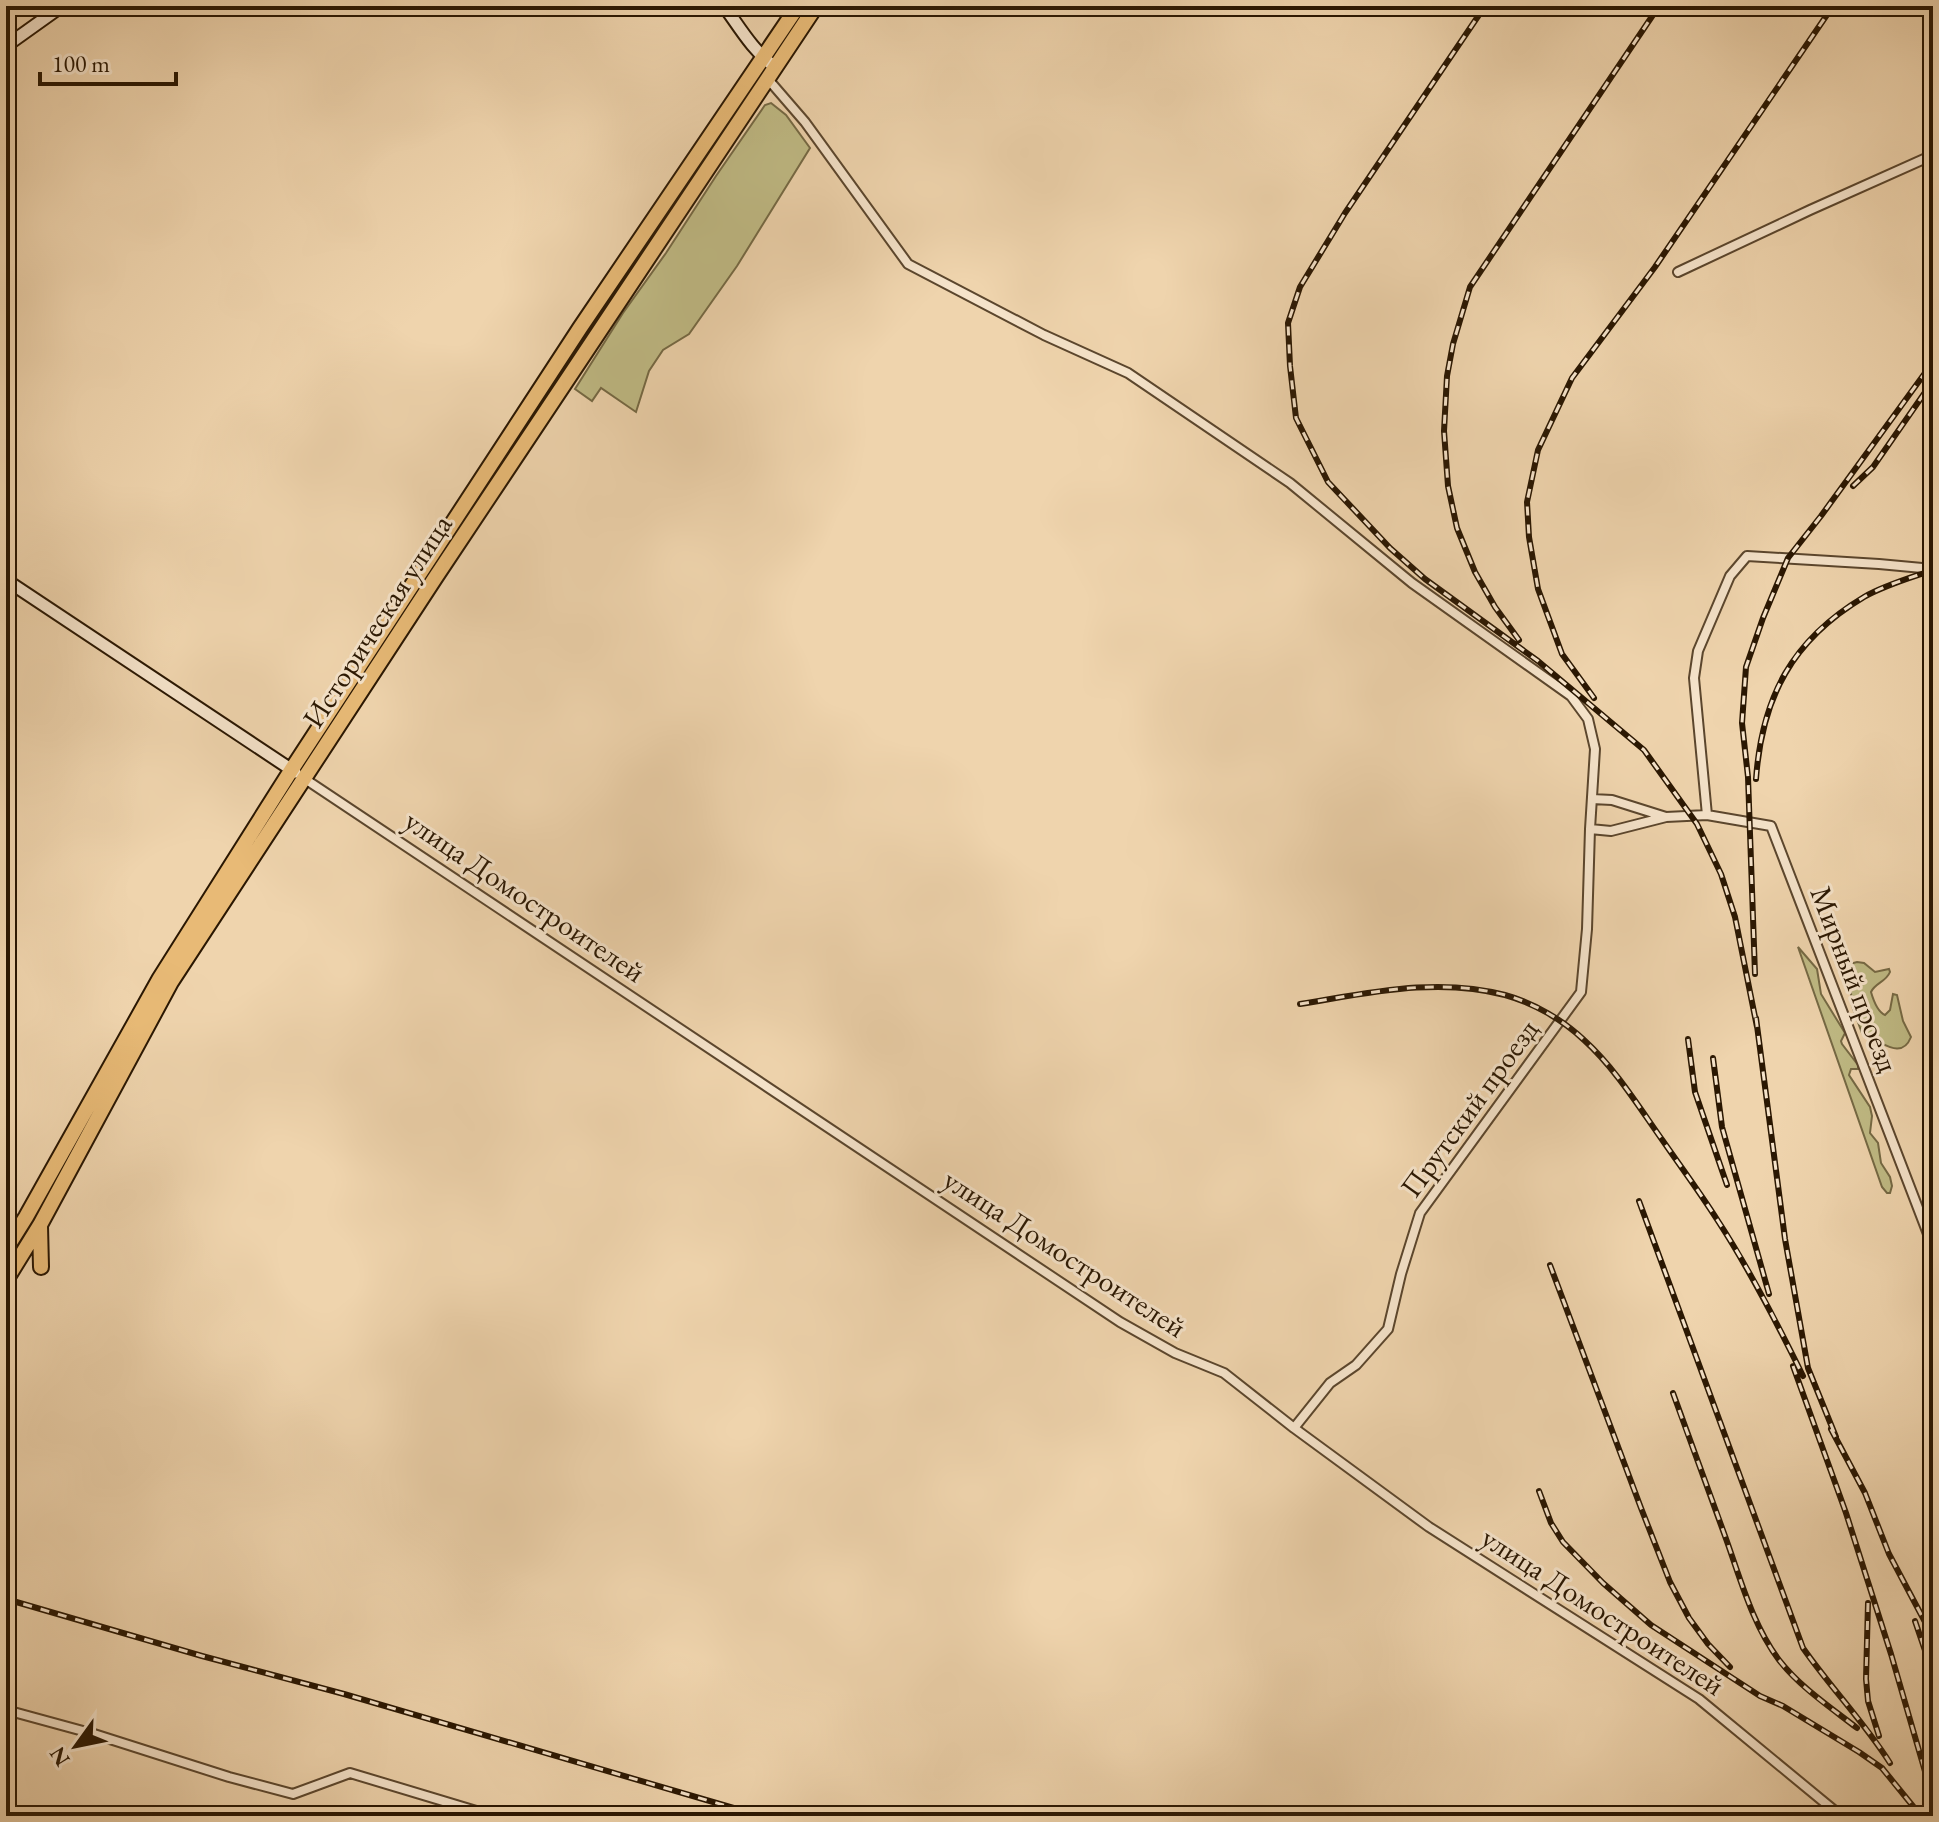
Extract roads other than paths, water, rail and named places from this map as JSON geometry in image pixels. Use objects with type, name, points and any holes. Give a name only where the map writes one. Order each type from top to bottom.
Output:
[{"type":"highway","name":"Историческая улица","points":[[7,1278],[40,1225],[171,982],[768,68],[798,6]]},
{"type":"highway","name":"Историческая улица","points":[[6,1249],[160,978],[568,345],[816,6]]},
{"type":"highway","points":[[7,1278],[33,1259],[41,1267],[40,1225]]},
{"type":"main road","points":[[6,46],[62,6]]},
{"type":"main road","points":[[724,6],[768,68]]},
{"type":"main road","name":"улица Домостроителей","points":[[6,580],[305,779]]},
{"type":"street","name":"Прутский проезд","points":[[768,68],[908,264],[1044,335],[1128,373],[1290,483],[1412,583],[1571,696],[1588,719],[1595,749],[1581,992],[1420,1213],[1388,1329],[1356,1365],[1330,1383],[1294,1428]]},
{"type":"street","points":[[1678,272],[1933,155]]},
{"type":"street","points":[[1707,815],[1694,678],[1698,651],[1730,576],[1738,565],[1747,556],[1933,569]]},
{"type":"street","name":"улица Домостроителей","points":[[305,779],[1120,1322],[1175,1353],[1224,1373],[1429,1527],[1699,1699],[1841,1816]]},
{"type":"street","points":[[1592,799],[1612,800],[1666,817]]},
{"type":"street","name":"Мирный проезд","points":[[1666,817],[1707,815],[1771,826],[1933,1247]]},
{"type":"street","points":[[1590,829],[1611,831],[1666,817]]},
{"type":"street","points":[[6,1710],[293,1794],[350,1773],[493,1816]]},
{"type":"railway","points":[[1485,6],[1345,213],[1300,287],[1288,323],[1296,418],[1328,482],[1390,548],[1425,579],[1538,661],[1644,750],[1697,824],[1721,874],[1735,917],[1757,1027]]},
{"type":"railway","points":[[1519,640],[1475,572],[1457,528],[1448,486],[1444,431],[1447,376],[1453,344],[1470,287],[1659,6]]},
{"type":"railway","points":[[1594,698],[1562,654],[1538,589],[1529,537],[1527,502],[1538,450],[1572,378],[1655,267],[1833,6]]},
{"type":"railway","points":[[1755,974],[1748,777],[1742,723],[1746,667],[1788,558],[1933,362]]},
{"type":"railway","points":[[1853,486],[1873,467],[1928,388]]},
{"type":"railway","points":[[1756,779],[1765,722],[1785,673],[1800,652],[1818,632],[1864,597],[1933,570]]},
{"type":"railway","points":[[1300,1004],[1403,989],[1454,987],[1516,998],[1567,1026],[1616,1075],[1705,1201],[1752,1278],[1803,1376]]},
{"type":"railway","points":[[1756,1018],[1785,1239],[1808,1368],[1836,1437]]},
{"type":"railway","points":[[1688,1039],[1695,1092],[1727,1185]]},
{"type":"railway","points":[[1713,1058],[1722,1127],[1769,1294]]},
{"type":"railway","points":[[1639,1201],[1803,1648],[1890,1763]]},
{"type":"railway","points":[[1550,1265],[1670,1582],[1689,1618],[1730,1667]]},
{"type":"railway","points":[[1793,1366],[1846,1513],[1933,1799]]},
{"type":"railway","points":[[1673,1393],[1761,1631],[1779,1660],[1796,1679],[1857,1728]]},
{"type":"railway","points":[[1831,1429],[1865,1493],[1889,1554],[1933,1637]]},
{"type":"railway","points":[[1539,1491],[1551,1523],[1563,1542],[1651,1625],[1760,1696],[1783,1706],[1882,1768],[1921,1816]]},
{"type":"railway","points":[[6,1599],[761,1816]]},
{"type":"railway","points":[[1868,1603],[1866,1679],[1868,1701],[1879,1736]]},
{"type":"railway","points":[[1915,1621],[1933,1674]]}]
